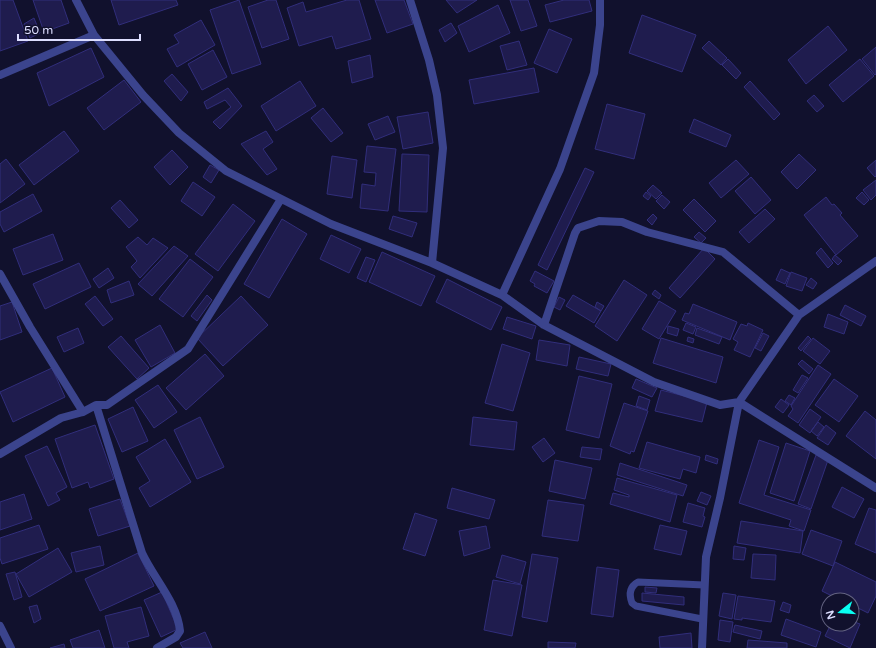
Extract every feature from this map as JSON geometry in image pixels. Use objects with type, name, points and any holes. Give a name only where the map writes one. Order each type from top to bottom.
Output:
[{"type":"street","points":[[76,0],[94,35],[143,95],[179,133],[226,171],[331,224],[432,263],[502,295],[544,325],[654,382],[720,405],[739,402],[876,488]]},
{"type":"street","points":[[410,0],[429,60],[437,95],[443,148],[432,263]]},
{"type":"street","points":[[502,295],[560,168],[594,73],[600,25],[600,0]]},
{"type":"street","points":[[0,75],[94,35]]},
{"type":"street","points":[[0,454],[60,418],[82,412],[96,405],[107,405],[188,348],[281,200]]},
{"type":"street","points":[[544,325],[578,228],[598,221],[622,222],[646,232],[723,252],[799,314]]},
{"type":"street","points":[[702,648],[702,619],[706,557],[720,498],[739,402],[799,314],[876,261]]},
{"type":"street","points":[[0,274],[82,412]]},
{"type":"street","points":[[96,405],[142,553],[148,567],[162,586],[179,623],[180,632],[176,638],[157,648]]},
{"type":"street","points":[[0,626],[11,648]]},
{"type":"lane","points":[[702,619],[636,606],[632,603],[630,591],[632,586],[638,582],[704,585]]},
{"type":"building","points":[[0,0],[13,0],[28,41],[0,51]]},
{"type":"building","points":[[33,0],[61,0],[69,23],[44,32]]},
{"type":"building","points":[[111,0],[176,0],[178,5],[119,25]]},
{"type":"building","points":[[239,0],[261,64],[232,74],[210,10]]},
{"type":"building","points":[[268,0],[276,0],[289,39],[262,48],[248,7]]},
{"type":"building","points":[[347,0],[359,0],[371,39],[336,49],[332,36],[299,46],[287,8],[303,2],[306,12]]},
{"type":"building","points":[[375,0],[404,0],[413,24],[387,33]]},
{"type":"building","points":[[446,0],[477,0],[457,13]]},
{"type":"building","points":[[510,0],[528,0],[537,26],[521,31]]},
{"type":"building","points":[[564,0],[589,0],[592,11],[550,22],[545,5]]},
{"type":"building","points":[[498,5],[510,33],[469,52],[458,26]]},
{"type":"building","points":[[642,15],[696,35],[682,72],[629,53]]},
{"type":"building","points":[[34,18],[40,33],[30,38],[24,24]]},
{"type":"building","points":[[201,20],[215,45],[177,67],[167,49],[179,43],[174,35]]},
{"type":"building","points":[[451,23],[457,33],[445,42],[439,30]]},
{"type":"building","points":[[828,26],[847,50],[806,84],[788,60]]},
{"type":"building","points":[[549,29],[572,39],[557,73],[534,63]]},
{"type":"building","points":[[519,41],[527,65],[507,70],[500,46]]},
{"type":"building","points":[[709,41],[727,58],[721,65],[702,48]]},
{"type":"building","points":[[876,47],[876,74],[875,75],[862,59]]},
{"type":"building","points":[[91,48],[104,77],[49,106],[37,73]]},
{"type":"building","points":[[213,50],[227,77],[202,90],[188,64]]},
{"type":"building","points":[[370,55],[373,77],[352,83],[348,61]]},
{"type":"building","points":[[728,59],[741,73],[736,79],[722,65]]},
{"type":"building","points":[[860,59],[874,76],[843,102],[829,85]]},
{"type":"building","points":[[534,68],[539,92],[474,104],[469,80]]},
{"type":"building","points":[[172,74],[188,92],[181,101],[164,81]]},
{"type":"building","points":[[124,80],[141,102],[104,130],[87,108]]},
{"type":"building","points":[[300,81],[316,106],[276,131],[261,106]]},
{"type":"building","points":[[750,81],[780,114],[774,120],[744,87]]},
{"type":"building","points":[[228,88],[242,106],[220,129],[213,122],[231,107],[225,100],[207,109],[204,102]]},
{"type":"building","points":[[814,95],[824,106],[817,112],[807,101]]},
{"type":"building","points":[[607,104],[645,114],[634,159],[595,149]]},
{"type":"building","points":[[323,108],[343,133],[331,142],[311,118]]},
{"type":"building","points":[[428,112],[433,143],[403,149],[397,117]]},
{"type":"building","points":[[388,116],[395,132],[375,140],[368,124]]},
{"type":"building","points":[[694,119],[731,135],[726,147],[689,132]]},
{"type":"building","points":[[64,131],[79,151],[34,185],[19,165]]},
{"type":"building","points":[[266,131],[273,142],[263,149],[277,169],[267,175],[241,144]]},
{"type":"building","points":[[367,146],[396,149],[388,211],[360,208],[362,184],[375,186],[376,173],[364,172]]},
{"type":"building","points":[[172,150],[188,167],[170,185],[154,167]]},
{"type":"building","points":[[402,154],[429,155],[427,212],[399,211]]},
{"type":"building","points":[[799,154],[816,170],[797,189],[781,172]]},
{"type":"building","points":[[332,156],[357,160],[352,198],[327,194]]},
{"type":"building","points":[[6,159],[25,184],[0,203],[0,164]]},
{"type":"building","points":[[736,160],[749,174],[721,198],[709,183]]},
{"type":"building","points":[[876,160],[876,176],[875,177],[867,168]]},
{"type":"building","points":[[210,165],[219,170],[211,183],[203,177]]},
{"type":"building","points":[[585,168],[594,172],[547,270],[538,265]]},
{"type":"building","points":[[751,177],[771,200],[755,214],[735,191]]},
{"type":"building","points":[[876,180],[876,195],[871,200],[863,190]]},
{"type":"building","points":[[193,182],[215,197],[202,216],[181,201]]},
{"type":"building","points":[[653,185],[662,193],[656,199],[647,191]]},
{"type":"building","points":[[646,192],[651,196],[648,200],[643,196]]},
{"type":"building","points":[[862,192],[869,200],[864,205],[856,198]]},
{"type":"building","points":[[33,194],[42,211],[4,232],[0,224],[0,212]]},
{"type":"building","points":[[662,195],[670,202],[664,209],[656,201]]},
{"type":"building","points":[[826,197],[832,205],[834,204],[842,213],[840,215],[858,236],[836,255],[804,215]]},
{"type":"building","points":[[694,199],[716,221],[705,232],[683,210]]},
{"type":"building","points":[[120,200],[138,220],[129,228],[111,208]]},
{"type":"building","points":[[233,204],[255,221],[218,271],[195,254]]},
{"type":"building","points":[[765,209],[775,219],[749,243],[739,232]]},
{"type":"building","points":[[653,214],[657,218],[652,225],[647,220]]},
{"type":"building","points":[[393,216],[417,223],[412,237],[389,229]]},
{"type":"building","points":[[282,219],[307,234],[269,298],[244,284]]},
{"type":"building","points":[[699,232],[706,238],[701,243],[694,237]]},
{"type":"building","points":[[53,234],[63,260],[23,275],[13,249]]},
{"type":"building","points":[[331,235],[361,249],[349,273],[320,259]]},
{"type":"building","points":[[138,237],[147,245],[153,238],[168,248],[140,278],[131,267],[137,261],[126,247]]},
{"type":"building","points":[[174,246],[188,256],[152,296],[138,284]]},
{"type":"building","points":[[704,248],[715,259],[680,298],[669,288]]},
{"type":"building","points":[[821,248],[833,263],[828,268],[816,253]]},
{"type":"building","points":[[382,252],[435,276],[421,306],[369,282]]},
{"type":"building","points":[[835,255],[842,261],[838,265],[832,259]]},
{"type":"building","points":[[366,257],[375,260],[366,282],[357,278]]},
{"type":"building","points":[[190,259],[213,277],[183,317],[159,299]]},
{"type":"building","points":[[79,263],[91,287],[45,309],[33,284]]},
{"type":"building","points":[[108,268],[114,278],[99,288],[93,279]]},
{"type":"building","points":[[781,269],[790,273],[785,284],[776,280]]},
{"type":"building","points":[[535,271],[554,281],[547,293],[534,286],[535,284],[530,281]]},
{"type":"building","points":[[791,272],[807,278],[802,291],[786,286]]},
{"type":"building","points":[[811,278],[817,283],[813,289],[806,285]]},
{"type":"building","points":[[447,279],[502,307],[491,330],[436,302]]},
{"type":"building","points":[[624,280],[647,295],[617,341],[595,326]]},
{"type":"building","points":[[129,281],[134,295],[111,303],[107,290]]},
{"type":"building","points":[[655,290],[661,295],[659,299],[652,294]]},
{"type":"building","points":[[207,295],[212,300],[197,321],[191,316]]},
{"type":"building","points":[[573,295],[601,311],[594,323],[566,306]]},
{"type":"building","points":[[95,296],[113,319],[103,326],[85,304]]},
{"type":"building","points":[[241,296],[268,325],[223,366],[197,338]]},
{"type":"building","points":[[559,297],[565,300],[560,310],[554,307]]},
{"type":"building","points":[[659,301],[676,311],[659,339],[642,329]]},
{"type":"building","points":[[12,302],[22,332],[0,340],[0,306]]},
{"type":"building","points":[[597,302],[604,306],[601,311],[595,307]]},
{"type":"building","points":[[693,304],[737,322],[730,340],[682,320],[685,313],[689,314]]},
{"type":"building","points":[[845,305],[866,316],[861,326],[840,315]]},
{"type":"building","points":[[828,314],[848,322],[844,334],[824,327]]},
{"type":"building","points":[[507,317],[536,326],[532,339],[503,329]]},
{"type":"building","points":[[686,323],[696,327],[693,334],[683,330]]},
{"type":"building","points":[[748,323],[763,330],[750,357],[734,350],[738,342],[733,339],[741,324],[747,326]]},
{"type":"building","points":[[160,325],[175,353],[151,367],[135,340]]},
{"type":"building","points":[[668,326],[679,329],[677,336],[667,333]]},
{"type":"building","points":[[78,328],[84,343],[64,352],[57,337]]},
{"type":"building","points":[[697,328],[722,337],[719,344],[695,335]]},
{"type":"building","points":[[763,333],[769,336],[761,351],[755,348]]},
{"type":"building","points":[[121,336],[149,368],[137,379],[108,347]]},
{"type":"building","points":[[808,336],[811,339],[801,351],[798,348]]},
{"type":"building","points":[[688,337],[694,339],[693,343],[687,341]]},
{"type":"building","points":[[661,338],[723,357],[716,383],[653,363]]},
{"type":"building","points":[[813,338],[830,351],[820,364],[803,351]]},
{"type":"building","points":[[539,340],[570,345],[567,366],[536,360]]},
{"type":"building","points":[[502,344],[530,353],[513,411],[485,403]]},
{"type":"building","points":[[205,354],[224,376],[186,410],[166,388]]},
{"type":"building","points":[[579,357],[611,364],[608,376],[576,369]]},
{"type":"building","points":[[802,360],[813,369],[809,374],[798,364]]},
{"type":"building","points":[[818,365],[831,374],[798,423],[788,416],[793,409],[791,406]]},
{"type":"building","points":[[52,368],[65,397],[13,422],[0,392]]},
{"type":"building","points":[[802,375],[808,378],[798,393],[793,390]]},
{"type":"building","points":[[579,376],[612,384],[599,438],[566,430]]},
{"type":"building","points":[[636,379],[657,388],[652,397],[632,388]]},
{"type":"building","points":[[834,379],[858,396],[839,422],[815,405]]},
{"type":"building","points":[[158,385],[177,412],[154,428],[135,400]]},
{"type":"building","points":[[661,390],[707,402],[702,422],[655,411]]},
{"type":"building","points":[[789,395],[795,398],[791,405],[785,401]]},
{"type":"building","points":[[639,396],[650,400],[647,410],[636,406]]},
{"type":"building","points":[[781,399],[789,405],[783,413],[775,407]]},
{"type":"building","points":[[624,403],[648,411],[634,452],[631,451],[630,454],[610,446]]},
{"type":"building","points":[[133,407],[148,441],[122,452],[108,419]]},
{"type":"building","points":[[810,409],[821,417],[810,433],[799,425]]},
{"type":"building","points":[[865,411],[876,420],[876,459],[846,436]]},
{"type":"building","points":[[200,417],[224,467],[197,479],[174,430]]},
{"type":"building","points":[[473,417],[517,422],[514,450],[470,445]]},
{"type":"building","points":[[818,422],[824,427],[817,436],[811,431]]},
{"type":"building","points":[[95,425],[114,479],[90,488],[88,482],[72,488],[55,439]]},
{"type":"building","points":[[826,425],[836,433],[828,445],[817,438]]},
{"type":"building","points":[[544,438],[555,453],[543,462],[532,447]]},
{"type":"building","points":[[165,439],[191,482],[150,507],[139,488],[150,481],[136,457]]},
{"type":"building","points":[[759,440],[779,447],[764,495],[811,510],[804,531],[789,526],[791,520],[739,503]]},
{"type":"building","points":[[647,442],[700,457],[696,473],[683,469],[680,479],[639,468]]},
{"type":"building","points":[[786,443],[810,451],[794,501],[770,493]]},
{"type":"building","points":[[47,446],[67,487],[56,493],[60,500],[48,506],[25,456]]},
{"type":"building","points":[[582,447],[602,449],[600,460],[580,457]]},
{"type":"building","points":[[706,455],[718,459],[717,464],[705,460]]},
{"type":"building","points":[[816,455],[828,460],[811,509],[798,504]]},
{"type":"building","points":[[555,460],[592,468],[585,499],[549,491]]},
{"type":"building","points":[[620,463],[687,485],[683,496],[617,475]]},
{"type":"building","points":[[617,478],[677,495],[670,522],[610,504],[613,493],[629,497],[629,495],[614,490]]},
{"type":"building","points":[[842,487],[864,499],[854,518],[832,507]]},
{"type":"building","points":[[452,488],[495,500],[489,519],[447,508]]},
{"type":"building","points":[[701,492],[711,496],[707,505],[697,501]]},
{"type":"building","points":[[24,494],[32,519],[0,530],[0,502]]},
{"type":"building","points":[[120,499],[130,526],[98,536],[89,509]]},
{"type":"building","points":[[548,500],[584,505],[578,541],[542,536]]},
{"type":"building","points":[[688,503],[705,508],[703,516],[705,517],[702,527],[683,522]]},
{"type":"building","points":[[869,508],[876,510],[876,553],[855,544]]},
{"type":"building","points":[[415,513],[437,520],[425,556],[403,549]]},
{"type":"building","points":[[741,521],[803,531],[800,553],[737,543]]},
{"type":"building","points":[[39,525],[48,549],[2,564],[0,558],[0,538]]},
{"type":"building","points":[[660,525],[687,531],[681,555],[654,549]]},
{"type":"building","points":[[486,526],[490,548],[464,556],[459,531]]},
{"type":"building","points":[[811,530],[842,541],[833,566],[802,554]]},
{"type":"building","points":[[100,546],[104,565],[76,572],[71,553]]},
{"type":"building","points":[[734,546],[746,548],[744,560],[733,559]]},
{"type":"building","points":[[58,548],[72,572],[29,597],[16,574]]},
{"type":"building","points":[[138,553],[154,586],[100,611],[85,579]]},
{"type":"building","points":[[532,554],[558,558],[547,622],[522,617]]},
{"type":"building","points":[[753,554],[776,555],[775,580],[751,578]]},
{"type":"building","points":[[502,555],[526,562],[520,584],[496,577]]},
{"type":"building","points":[[835,562],[876,582],[876,596],[868,613],[860,609],[860,592],[822,591]]},
{"type":"building","points":[[597,567],[619,570],[613,617],[591,614]]},
{"type":"building","points":[[15,572],[22,597],[14,600],[6,574]]},
{"type":"building","points":[[493,580],[522,585],[512,636],[484,630]]},
{"type":"building","points":[[645,587],[657,588],[656,593],[645,592]]},
{"type":"building","points":[[162,592],[178,629],[161,637],[144,600]]},
{"type":"building","points":[[642,593],[684,597],[684,605],[642,601]]},
{"type":"building","points":[[723,593],[736,595],[732,619],[719,616]]},
{"type":"building","points":[[738,596],[775,601],[771,622],[742,618],[742,620],[734,619]]},
{"type":"building","points":[[783,602],[791,605],[789,613],[780,610]]},
{"type":"building","points":[[37,605],[41,619],[34,623],[29,607]]},
{"type":"building","points":[[141,607],[149,636],[127,642],[129,648],[114,648],[105,616]]},
{"type":"building","points":[[786,619],[821,632],[816,647],[781,635]]},
{"type":"building","points":[[720,620],[733,622],[730,642],[718,640]]},
{"type":"building","points":[[735,625],[762,631],[760,639],[733,632]]},
{"type":"building","points":[[99,630],[105,648],[73,648],[70,640]]},
{"type":"building","points":[[205,632],[212,648],[183,648],[180,643]]},
{"type":"building","points":[[827,632],[857,632],[850,648],[825,636]]},
{"type":"building","points":[[691,633],[692,648],[660,648],[659,637]]},
{"type":"building","points":[[748,640],[787,643],[787,648],[747,648]]},
{"type":"building","points":[[548,642],[576,643],[575,648],[548,648]]},
{"type":"building","points":[[64,644],[65,648],[50,648]]}]
